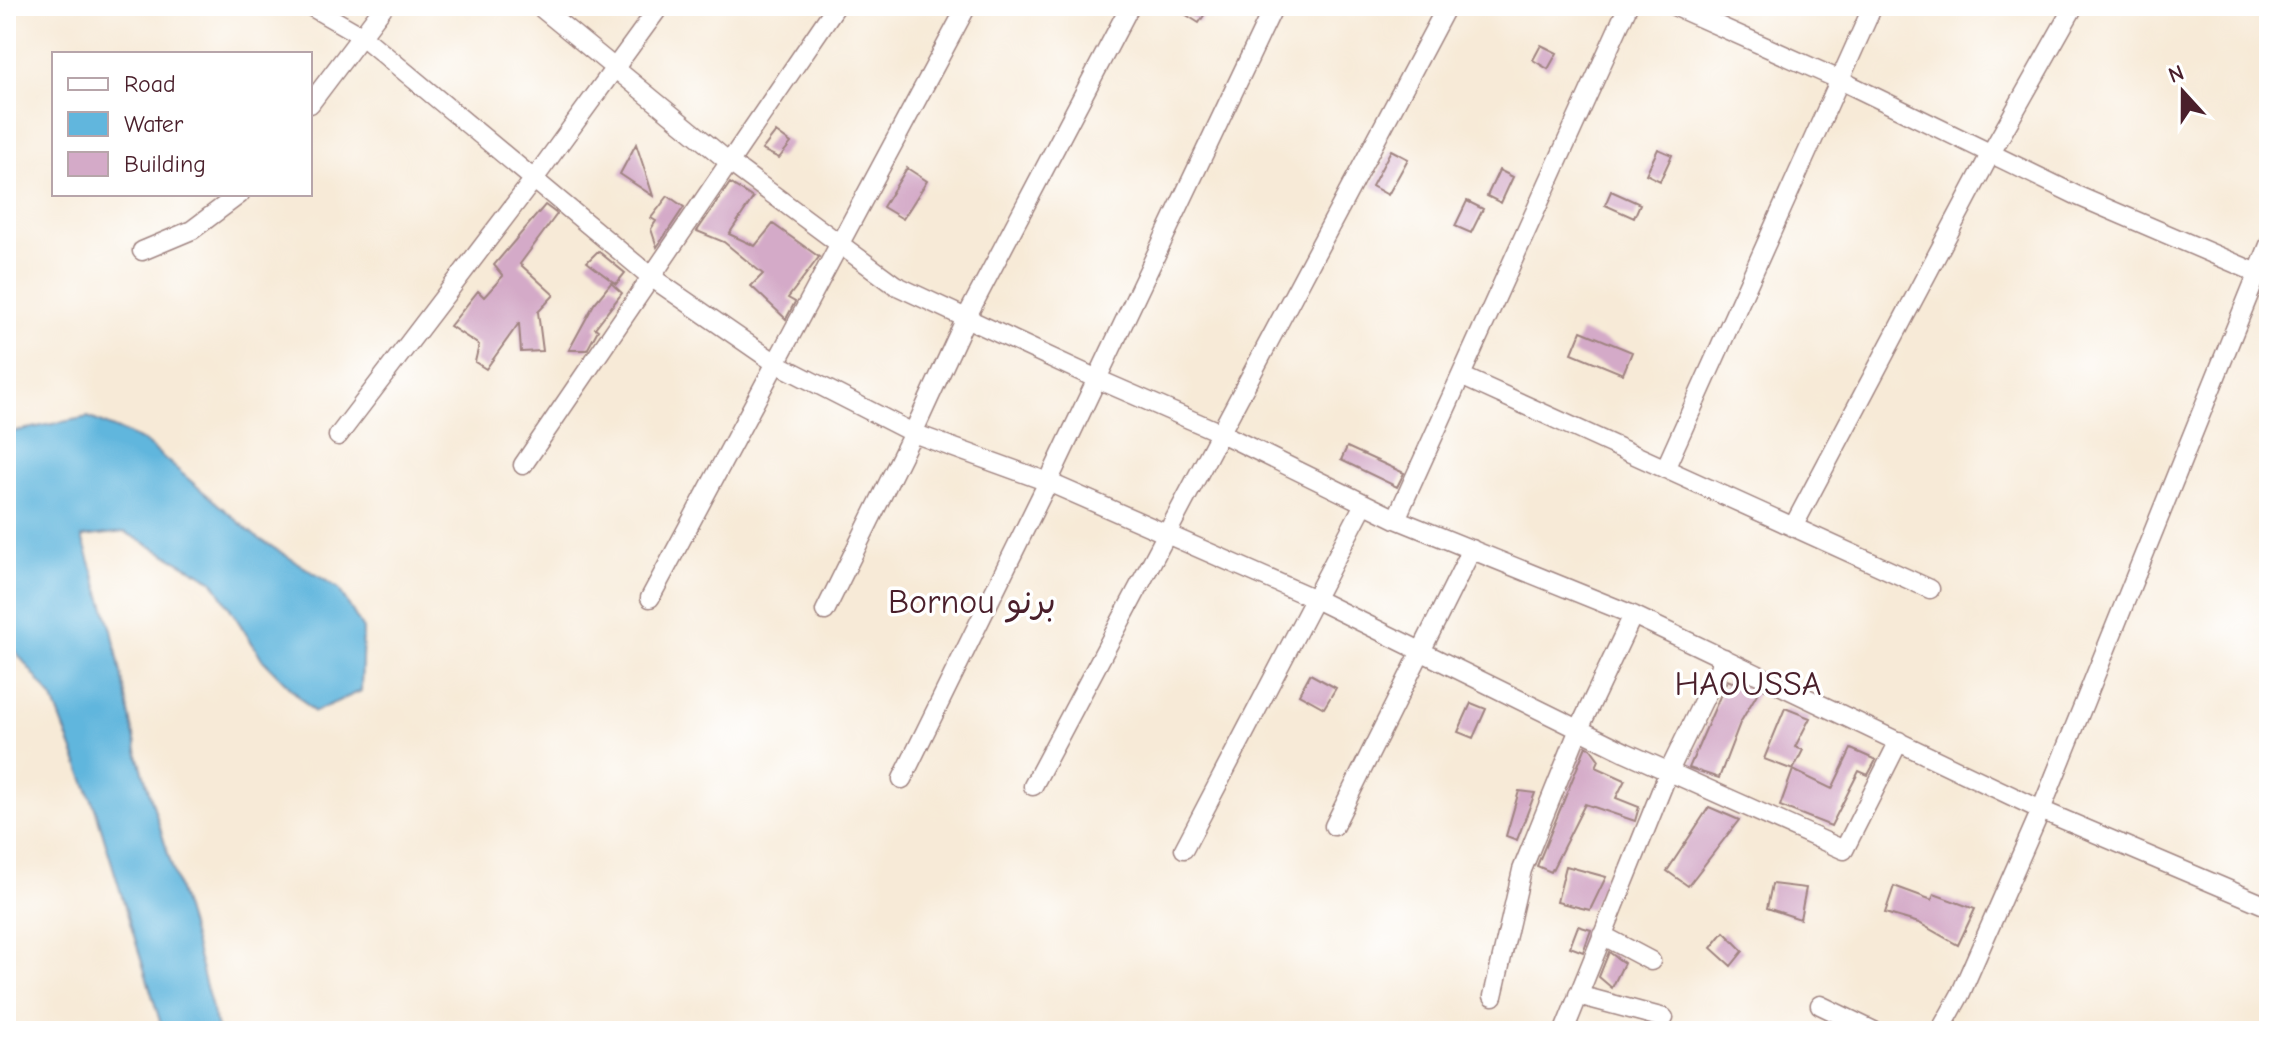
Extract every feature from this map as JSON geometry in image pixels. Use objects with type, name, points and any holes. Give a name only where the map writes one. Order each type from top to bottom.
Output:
[{"type":"street","points":[[310,6],[362,36],[651,277],[774,362],[913,433],[1048,482],[1315,599],[1579,729],[1844,850],[1899,741]]},
{"type":"street","points":[[312,101],[384,6]]},
{"type":"street","points":[[539,6],[729,162],[895,285],[1221,433],[1396,519],[1633,615],[2041,810],[2269,907]]},
{"type":"street","points":[[338,436],[534,179],[660,6]]},
{"type":"street","points":[[523,465],[836,6]]},
{"type":"street","points":[[650,598],[967,6]]},
{"type":"street","points":[[825,611],[966,318],[1130,6]]},
{"type":"street","points":[[902,779],[1048,482],[1274,6]]},
{"type":"street","points":[[1033,786],[1447,6]]},
{"type":"street","points":[[1396,519],[1628,6]]},
{"type":"street","points":[[1674,6],[1840,80],[2078,196],[2263,275]]},
{"type":"street","points":[[1665,469],[1873,6]]},
{"type":"street","points":[[1793,527],[1991,153],[2074,6]]},
{"type":"street","points":[[142,251],[192,230],[237,196]]},
{"type":"street","points":[[1940,1031],[1960,995],[2041,810],[2263,275],[2269,245]]},
{"type":"street","points":[[1461,376],[1930,589]]},
{"type":"street","points":[[1184,849],[1364,504]]},
{"type":"street","points":[[1334,826],[1472,549]]},
{"type":"street","points":[[1493,996],[1522,870],[1579,729],[1633,615]]},
{"type":"street","points":[[1564,1031],[1669,771],[1724,658]]},
{"type":"street","points":[[1602,935],[1651,961]]},
{"type":"street","points":[[1578,995],[1664,1018]]},
{"type":"street","points":[[1820,1005],[1874,1031]]},
{"type":"water","points":[[88,417],[144,441],[255,536],[339,589],[363,629],[361,691],[314,712],[263,660],[212,580],[125,532],[82,537],[112,630],[138,755],[218,1031],[163,1031],[96,811],[53,699],[6,639],[6,433]]},
{"type":"building","points":[[1172,6],[1210,6],[1199,23]]},
{"type":"building","points":[[1541,45],[1557,53],[1548,69],[1533,60]]},
{"type":"building","points":[[776,132],[791,143],[779,158],[762,150]]},
{"type":"building","points":[[636,144],[646,174],[653,196],[620,174]]},
{"type":"building","points":[[1658,149],[1672,155],[1660,181],[1646,174]]},
{"type":"building","points":[[1391,150],[1408,159],[1388,195],[1372,186]]},
{"type":"building","points":[[907,168],[927,181],[903,219],[883,207]]},
{"type":"building","points":[[1499,170],[1513,177],[1501,203],[1487,196]]},
{"type":"building","points":[[730,183],[753,198],[729,234],[755,246],[773,224],[819,257],[788,298],[795,302],[786,319],[751,286],[763,274],[724,242],[697,231]]},
{"type":"building","points":[[1611,191],[1640,204],[1634,218],[1605,205]]},
{"type":"building","points":[[668,196],[684,207],[657,247],[651,229],[656,221],[651,218]]},
{"type":"building","points":[[1467,201],[1483,209],[1471,233],[1455,226]]},
{"type":"building","points":[[545,205],[557,214],[520,264],[554,295],[538,312],[543,351],[521,352],[519,323],[486,369],[475,362],[479,345],[450,326],[478,291],[484,297],[503,276],[494,265]]},
{"type":"building","points":[[598,251],[625,273],[616,284],[587,262]]},
{"type":"building","points":[[611,283],[622,293],[595,328],[598,330],[587,350],[569,350],[594,304]]},
{"type":"building","points":[[1581,331],[1632,352],[1623,374],[1572,353]]},
{"type":"building","points":[[1347,447],[1404,473],[1397,487],[1341,460]]},
{"type":"building","points":[[1310,674],[1336,688],[1324,708],[1299,694]]},
{"type":"building","points":[[1727,680],[1758,692],[1740,723],[1719,778],[1689,768]]},
{"type":"building","points":[[1471,703],[1486,709],[1473,738],[1458,732]]},
{"type":"building","points":[[1785,708],[1810,718],[1795,747],[1803,750],[1793,770],[1764,759]]},
{"type":"building","points":[[1586,746],[1599,760],[1596,767],[1625,780],[1616,798],[1639,807],[1635,821],[1585,804],[1551,872],[1537,866]]},
{"type":"building","points":[[1851,749],[1876,760],[1868,775],[1859,771],[1831,826],[1780,806],[1793,770],[1832,789]]},
{"type":"building","points":[[1519,791],[1535,793],[1517,840],[1506,836]]},
{"type":"building","points":[[1709,807],[1739,820],[1688,886],[1667,871]]},
{"type":"building","points":[[1566,866],[1606,877],[1590,910],[1557,902]]},
{"type":"building","points":[[1772,884],[1806,888],[1800,919],[1767,908]]},
{"type":"building","points":[[1894,886],[1932,900],[1934,894],[1975,909],[1958,945],[1919,923],[1885,913]]},
{"type":"building","points":[[1578,926],[1591,930],[1583,952],[1570,947]]},
{"type":"building","points":[[1724,932],[1743,951],[1731,966],[1711,948]]},
{"type":"building","points":[[1609,952],[1624,963],[1612,988],[1599,977]]},
{"type":"district","name":"Bornou برنو","points":[[972,601]]},
{"type":"district","name":"HAOUSSA","points":[[1748,683]]}]
